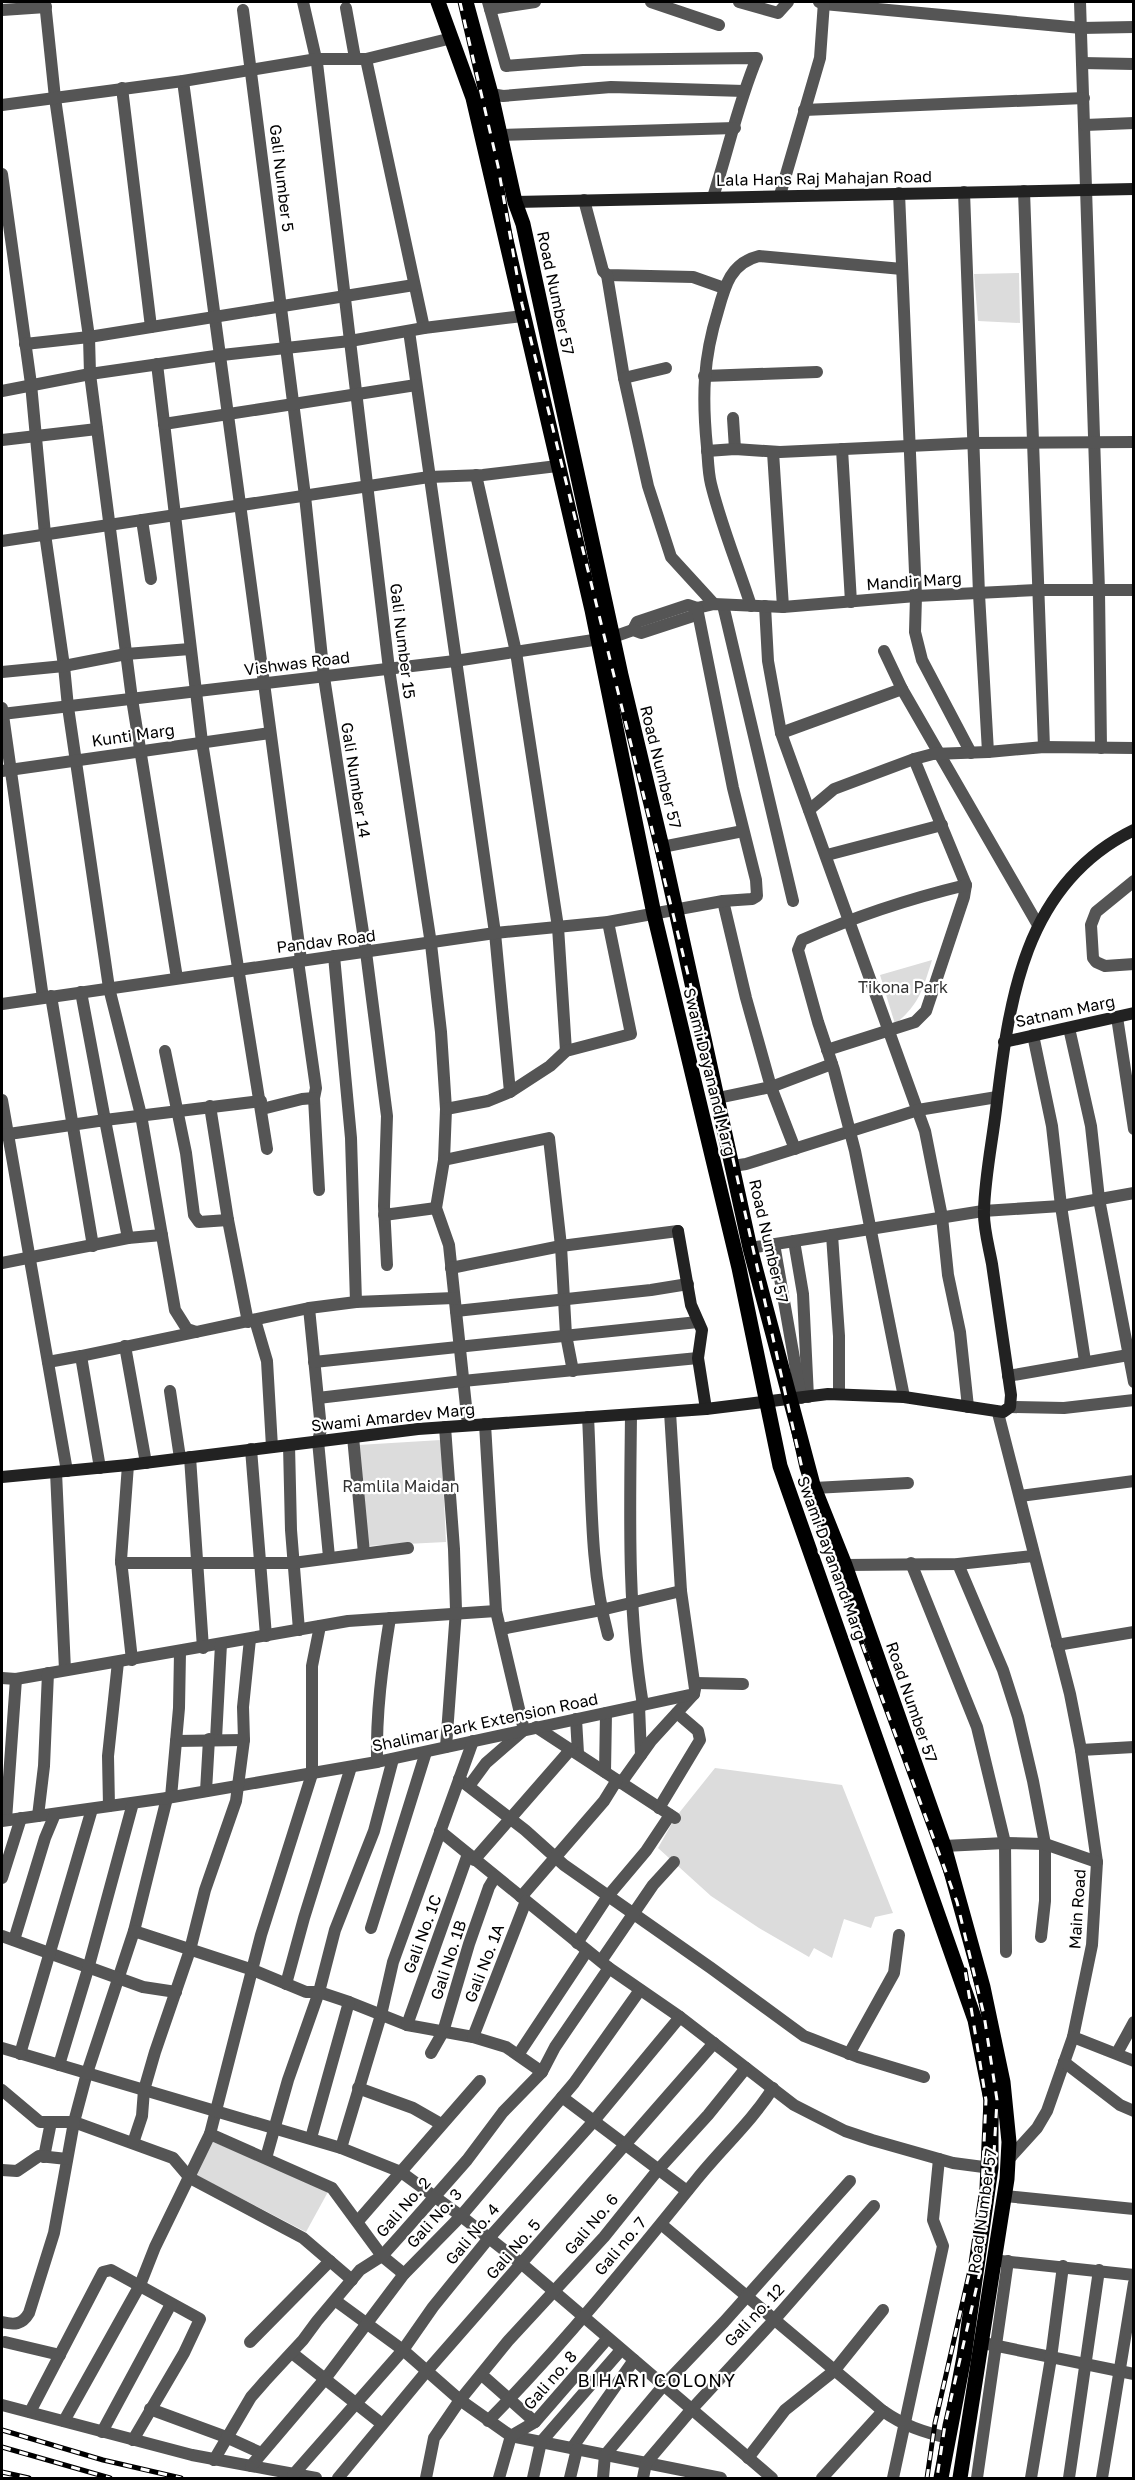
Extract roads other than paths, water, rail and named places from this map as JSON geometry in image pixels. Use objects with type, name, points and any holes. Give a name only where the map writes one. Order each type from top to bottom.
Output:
[{"type":"main road","points":[[438,2],[473,98],[592,610],[649,915]]},
{"type":"main road","name":"Road Number 57","points":[[466,2],[491,94],[515,202],[523,224],[612,637],[662,847],[750,1248],[799,1399],[814,1488],[845,1565],[944,1846],[983,1987],[998,2060],[1009,2142],[1001,2261],[988,2344],[960,2478]]},
{"type":"main road","name":"Swami Dayanand Marg","points":[[649,915],[736,1258],[780,1466],[975,2020],[991,2100],[991,2168],[986,2205]]},
{"type":"main road","name":"Road Number 57","points":[[941,2478],[964,2356],[986,2205]]},
{"type":"street","name":"Gali Number 15","points":[[303,2],[317,59],[389,669],[431,944],[441,1032],[446,1109],[444,1160],[436,1208]]},
{"type":"street","points":[[535,2],[489,5],[506,66],[583,60],[757,58],[744,91],[735,128],[713,196]]},
{"type":"street","points":[[651,2],[719,25]]},
{"type":"street","points":[[739,2],[777,12],[788,2]]},
{"type":"street","points":[[780,195],[819,57],[822,2],[1081,28],[1134,27]]},
{"type":"street","points":[[1080,2],[1099,591],[1101,748]]},
{"type":"street","points":[[2,10],[46,4],[55,98],[89,337],[90,374],[132,699],[177,978]]},
{"type":"street","points":[[346,8],[364,59],[424,328]]},
{"type":"street","name":"Gali Number 5","points":[[243,10],[287,350]]},
{"type":"street","points":[[2,105],[183,81],[317,59],[364,59],[452,38]]},
{"type":"street","points":[[1082,63],[1134,64]]},
{"type":"street","points":[[183,81],[222,355],[316,1088],[314,1098],[319,1190]]},
{"type":"street","points":[[491,94],[503,96],[611,87],[744,91]]},
{"type":"street","points":[[122,88],[151,327]]},
{"type":"street","points":[[804,110],[1084,98]]},
{"type":"street","points":[[1085,125],[1134,123]]},
{"type":"street","points":[[501,135],[735,128]]},
{"type":"street","points":[[2,174],[31,384],[45,534],[110,988],[141,1115],[175,1310],[187,1329],[195,1332]]},
{"type":"street","name":"Lala Hans Raj Mahajan Road","points":[[515,202],[713,196],[1134,189]]},
{"type":"street","points":[[1024,191],[1044,747]]},
{"type":"street","points":[[964,192],[979,594],[988,752]]},
{"type":"street","points":[[899,194],[916,596],[915,632],[922,660],[971,753]]},
{"type":"street","points":[[584,200],[607,276],[624,378],[648,486],[671,557],[718,605],[793,901]]},
{"type":"street","points":[[751,606],[710,482],[703,405],[708,342],[724,288],[736,269],[745,260],[759,256],[902,269]]},
{"type":"street","points":[[607,276],[693,277],[724,288]]},
{"type":"street","points":[[25,344],[89,337],[414,285]]},
{"type":"street","points":[[2,391],[31,384],[157,364],[222,355],[287,350],[424,328],[523,316]]},
{"type":"street","points":[[409,331],[495,933],[510,1092]]},
{"type":"street","name":"Gali Number 14","points":[[287,350],[324,677],[366,952],[387,1116],[384,1215],[387,1265]]},
{"type":"street","points":[[157,364],[202,742],[267,1149]]},
{"type":"street","points":[[624,378],[666,368]]},
{"type":"street","points":[[704,376],[818,372]]},
{"type":"street","points":[[164,424],[416,385]]},
{"type":"street","points":[[733,418],[735,449]]},
{"type":"street","points":[[2,440],[97,429]]},
{"type":"street","points":[[707,452],[735,449],[773,452],[973,443],[1134,442]]},
{"type":"street","points":[[842,449],[851,602]]},
{"type":"street","points":[[773,452],[783,608]]},
{"type":"street","points":[[2,541],[429,477],[479,475],[557,466]]},
{"type":"street","points":[[479,475],[522,651],[558,927],[566,1051]]},
{"type":"street","points":[[142,520],[151,579]]},
{"type":"street","name":"Mandir Marg","points":[[596,639],[612,637],[633,630],[637,622],[688,605],[697,608],[718,605],[783,608],[916,596],[1038,590],[1134,590]]},
{"type":"street","points":[[765,606],[768,661],[781,733],[925,1131],[942,1217],[948,1275],[960,1332],[968,1407]]},
{"type":"street","points":[[662,847],[742,831],[697,608]]},
{"type":"street","name":"Vishwas Road","points":[[2,714],[456,661],[596,639]]},
{"type":"street","points":[[2,672],[64,666],[126,654],[190,649]]},
{"type":"street","points":[[884,651],[902,689],[1038,925]]},
{"type":"street","points":[[781,733],[902,689]]},
{"type":"street","points":[[2,708],[6,771],[73,1125],[93,1246]]},
{"type":"street","name":"Kunti Marg","points":[[6,771],[270,733]]},
{"type":"street","points":[[810,810],[834,789],[914,759],[940,753],[1044,747],[1134,748]]},
{"type":"street","points":[[827,1050],[915,1022],[926,1011],[964,897],[966,885],[914,759]]},
{"type":"street","points":[[827,855],[942,825]]},
{"type":"street","points":[[1010,1407],[1008,1376],[983,1212],[1004,1042],[1022,964],[1038,925],[1051,902],[1086,862],[1105,846],[1134,830]]},
{"type":"street","name":"Pandav Road","points":[[2,1004],[495,933],[608,922],[723,901],[752,899],[757,896],[756,880],[742,831]]},
{"type":"street","points":[[1134,882],[1109,899],[1096,912],[1091,925],[1093,958],[1096,962],[1105,966],[1134,964]]},
{"type":"street","points":[[904,1397],[874,1255],[872,1228],[850,1131],[798,950],[802,940],[847,919],[966,885]]},
{"type":"street","points":[[723,901],[746,998],[771,1088],[795,1149]]},
{"type":"street","points":[[446,1109],[488,1101],[510,1092],[550,1066],[566,1051],[631,1034],[608,922]]},
{"type":"street","points":[[334,956],[351,1138],[356,1302]]},
{"type":"street","points":[[81,992],[128,1238]]},
{"type":"street","name":"Satnam Marg","points":[[1004,1042],[1134,1013]]},
{"type":"street","points":[[1117,1017],[1134,1129]]},
{"type":"street","points":[[1069,1028],[1091,1126],[1099,1198],[1131,1354],[1134,1382]]},
{"type":"street","points":[[1033,1035],[1052,1126],[1061,1206],[1085,1361]]},
{"type":"street","points":[[165,1052],[186,1153],[194,1215],[199,1222],[204,1223],[228,1220]]},
{"type":"street","points":[[718,1098],[771,1088],[832,1064]]},
{"type":"street","points":[[733,1166],[918,1110],[998,1097]]},
{"type":"street","points":[[5,1135],[210,1106],[261,1105],[314,1098]]},
{"type":"street","points":[[2,1100],[5,1135],[30,1257],[48,1362],[62,1471],[64,1670]]},
{"type":"street","points":[[210,1106],[228,1220],[251,1321],[267,1361],[272,1447]]},
{"type":"street","points":[[444,1160],[549,1138],[561,1246],[566,1335],[573,1371]]},
{"type":"street","points":[[750,1248],[942,1217],[1061,1206],[1134,1193]]},
{"type":"street","points":[[384,1215],[436,1208],[449,1245],[468,1425]]},
{"type":"street","points":[[451,1268],[561,1246],[678,1231],[691,1305],[702,1330],[698,1359],[706,1409]]},
{"type":"street","points":[[832,1234],[839,1336],[839,1394]]},
{"type":"street","points":[[2,1263],[128,1238],[162,1235]]},
{"type":"street","points":[[794,1241],[803,1294],[799,1399]]},
{"type":"street","points":[[774,1244],[799,1399]]},
{"type":"street","points":[[456,1311],[657,1290],[687,1284]]},
{"type":"street","points":[[48,1362],[309,1308],[356,1302],[454,1298]]},
{"type":"street","points":[[309,1308],[321,1429],[318,1441],[329,1557]]},
{"type":"street","points":[[314,1362],[698,1322]]},
{"type":"street","points":[[125,1346],[146,1463]]},
{"type":"street","points":[[1008,1376],[1131,1354]]},
{"type":"street","points":[[81,1356],[100,1467]]},
{"type":"street","points":[[318,1398],[463,1381],[698,1359]]},
{"type":"street","points":[[170,1391],[185,1458],[197,1562],[203,1648]]},
{"type":"street","name":"Swami Amardev Marg","points":[[2,1477],[146,1463],[445,1427],[706,1409],[839,1394],[904,1397],[998,1413]]},
{"type":"street","points":[[998,1413],[1010,1407],[1064,1408],[1134,1400]]},
{"type":"street","points":[[670,1412],[681,1591],[694,1689]]},
{"type":"street","name":"Main Road","points":[[998,1413],[1057,1645],[1081,1750],[1097,1862],[1092,1945],[1073,2037],[1047,2111],[1037,2128],[1008,2160]]},
{"type":"street","points":[[631,1414],[631,1603],[641,1705],[641,1755]]},
{"type":"street","points":[[588,1417],[601,1610],[608,1635]]},
{"type":"street","points":[[485,1424],[496,1611],[530,1728],[575,1751],[672,1817],[608,1896],[582,1947],[518,2055]]},
{"type":"street","points":[[445,1427],[454,1549],[455,1614],[446,1747]]},
{"type":"street","points":[[353,1437],[364,1553]]},
{"type":"street","points":[[289,1445],[299,1630]]},
{"type":"street","points":[[251,1449],[266,1636]]},
{"type":"street","points":[[128,1465],[121,1563],[132,1660]]},
{"type":"street","points":[[1020,1496],[1134,1481]]},
{"type":"street","points":[[814,1488],[908,1483]]},
{"type":"street","points":[[121,1563],[294,1563],[408,1548]]},
{"type":"street","points":[[845,1565],[958,1564],[1033,1556]]},
{"type":"street","points":[[911,1563],[977,1727],[1005,1843],[1006,1952]]},
{"type":"street","points":[[958,1564],[1003,1670],[1018,1717],[1046,1844],[1045,1901],[1041,1937]]},
{"type":"street","points":[[501,1629],[601,1610],[681,1591]]},
{"type":"street","points":[[2,1678],[16,1679],[320,1626],[390,1618],[496,1611]]},
{"type":"street","points":[[377,1762],[378,1699],[390,1618]]},
{"type":"street","points":[[63,2421],[140,2285],[155,2247],[210,2134],[253,1970],[312,1774],[312,1666],[320,1626]]},
{"type":"street","points":[[1057,1645],[1134,1632]]},
{"type":"street","points":[[133,2143],[142,2116],[144,2090],[190,1950],[205,1890],[236,1801],[244,1740],[243,1707],[250,1639]]},
{"type":"street","points":[[206,1791],[221,1644]]},
{"type":"street","points":[[2,2322],[13,2325],[20,2323],[29,2313],[54,2233],[74,2122],[87,2073],[134,1931],[169,1798],[176,1741],[180,1652]]},
{"type":"street","points":[[109,1806],[108,1756],[118,1662]]},
{"type":"street","points":[[38,1816],[44,1766],[48,1673]]},
{"type":"street","points":[[4,1820],[16,1679]]},
{"type":"street","name":"Shalimar Park Extension Road","points":[[4,1820],[169,1798],[239,1784],[351,1767],[606,1713],[694,1689],[742,1684]]},
{"type":"street","name":"Gali No. 1A","points":[[473,2037],[523,1899],[555,1856],[604,1801],[694,1689]]},
{"type":"street","points":[[606,1713],[606,1772]]},
{"type":"street","points":[[658,1808],[700,1740],[698,1731],[677,1713]]},
{"type":"street","points":[[471,1857],[575,1751],[576,1719]]},
{"type":"street","points":[[464,1782],[530,1728]]},
{"type":"street","points":[[176,1741],[244,1740]]},
{"type":"street","points":[[341,2148],[381,2014],[393,1962],[440,1831],[464,1782],[473,1741]]},
{"type":"street","points":[[1081,1750],[1134,1747]]},
{"type":"street","points":[[371,1928],[426,1752]]},
{"type":"street","points":[[266,2158],[273,2127],[319,1992],[335,1930],[374,1832],[393,1759]]},
{"type":"street","points":[[286,1984],[351,1767]]},
{"type":"street","points":[[464,1782],[608,1896],[804,2036],[849,2054],[924,2077]]},
{"type":"street","points":[[59,2065],[88,1969],[133,1803]]},
{"type":"street","points":[[20,2054],[48,1952],[78,1861],[92,1809]]},
{"type":"street","points":[[14,1940],[45,1838],[55,1814]]},
{"type":"street","points":[[2,1878],[21,1818]]},
{"type":"street","points":[[440,1831],[605,1965],[680,2017],[794,2105],[845,2131],[953,2163],[991,2168]]},
{"type":"street","points":[[944,1846],[1005,1843],[1046,1844],[1097,1862]]},
{"type":"street","name":"Gali No. 1C","points":[[407,2025],[471,1857]]},
{"type":"street","name":"Gali No. 2","points":[[214,2460],[251,2397],[292,2353],[360,2270],[382,2256],[467,2160],[503,2112],[542,2072],[633,1913],[653,1885],[674,1862]]},
{"type":"street","name":"Gali No. 1B","points":[[431,2053],[443,2032],[489,1887],[495,1877]]},
{"type":"street","points":[[134,1931],[253,1970],[306,1992],[319,1992],[349,2002],[407,2025],[473,2037],[506,2047],[542,2072]]},
{"type":"street","points":[[849,2054],[894,1974],[899,1935]]},
{"type":"street","points":[[2,1936],[88,1969],[143,1986],[176,1992]]},
{"type":"street","name":"Gali No. 3","points":[[251,2466],[369,2324],[404,2274],[461,2216],[562,2097],[640,1990]]},
{"type":"street","points":[[311,2138],[349,2002]]},
{"type":"street","name":"Gali No. 4","points":[[293,2475],[403,2350],[433,2307],[489,2238],[593,2122],[680,2017]]},
{"type":"street","points":[[1117,2053],[1134,2022]]},
{"type":"street","points":[[1073,2037],[1134,2061]]},
{"type":"street","name":"Gali No. 5","points":[[338,2478],[426,2372],[714,2043]]},
{"type":"street","points":[[2,2048],[311,2138],[401,2172],[522,2264],[772,2478]]},
{"type":"street","points":[[1064,2062],[1120,2104],[1134,2111]]},
{"type":"street","name":"Gali No. 6","points":[[426,2478],[434,2438],[460,2400],[508,2341],[604,2237],[746,2067]]},
{"type":"street","points":[[357,2221],[480,2080]]},
{"type":"street","points":[[358,2088],[413,2109],[441,2124]]},
{"type":"street","name":"Gali no. 7","points":[[488,2421],[584,2317],[687,2191],[764,2103],[773,2088]]},
{"type":"street","points":[[2,2090],[40,2122],[74,2122],[173,2158],[190,2178],[303,2238],[352,2280]]},
{"type":"street","points":[[562,2097],[657,2171],[687,2191]]},
{"type":"street","points":[[44,2157],[51,2122]]},
{"type":"street","points":[[210,2134],[332,2188],[382,2256],[404,2274]]},
{"type":"street","points":[[2,2170],[17,2171],[39,2156],[66,2159]]},
{"type":"street","points":[[893,2478],[943,2246],[933,2220],[939,2159]]},
{"type":"street","points":[[603,2478],[605,2455],[663,2386],[850,2181]]},
{"type":"street","points":[[1005,2196],[1134,2209]]},
{"type":"street","name":"Gali no. 12","points":[[643,2478],[646,2463],[691,2410],[874,2206]]},
{"type":"street","points":[[661,2224],[883,2411],[906,2425],[948,2438]]},
{"type":"street","points":[[250,2342],[330,2261]]},
{"type":"street","points":[[1001,2261],[1134,2275]]},
{"type":"street","points":[[1031,2478],[1051,2358],[1063,2266]]},
{"type":"street","points":[[30,2412],[104,2271],[111,2270],[200,2319],[184,2353],[133,2440]]},
{"type":"street","points":[[1070,2478],[1099,2270]]},
{"type":"street","points":[[1102,2478],[1134,2283]]},
{"type":"street","points":[[336,2301],[403,2350],[460,2400],[511,2436],[646,2463],[684,2475],[721,2478]]},
{"type":"street","points":[[102,2432],[171,2304]]},
{"type":"street","points":[[748,2458],[785,2410],[834,2371],[883,2310]]},
{"type":"street","name":"Gali no. 8","points":[[511,2436],[536,2422],[608,2338]]},
{"type":"street","points":[[5,2342],[60,2355]]},
{"type":"street","points":[[976,2478],[988,2406],[988,2344],[1134,2374]]},
{"type":"street","points":[[533,2478],[541,2442],[621,2349]]},
{"type":"street","points":[[292,2353],[382,2424]]},
{"type":"street","points":[[570,2478],[575,2449],[634,2360]]},
{"type":"street","points":[[482,2375],[536,2422]]},
{"type":"street","points":[[2,2405],[214,2460],[316,2478]]},
{"type":"street","points":[[150,2409],[226,2437],[261,2453]]},
{"type":"street","points":[[822,2478],[883,2411]]},
{"type":"street","points":[[499,2478],[511,2436]]},
{"type":"railway","points":[[460,2],[498,166],[522,304],[727,1132],[802,1468],[823,1537],[957,1902],[984,2015],[997,2100],[992,2189],[980,2272],[945,2425],[937,2478]]},
{"type":"railway","points":[[927,2478],[935,2423],[970,2270],[982,2188],[986,2100],[965,1970]]},
{"type":"railway","points":[[2,2430],[103,2460],[181,2478]]},
{"type":"railway","points":[[2,2447],[110,2478]]},
{"type":"railway","points":[[2,2472],[29,2478]]},
{"type":"district","name":"BIHARI COLONY","points":[[657,2380]]},
{"type":"park label","name":"Tikona Park","points":[[903,987]]},
{"type":"park label","name":"Ramlila Maidan","points":[[401,1486]]}]
